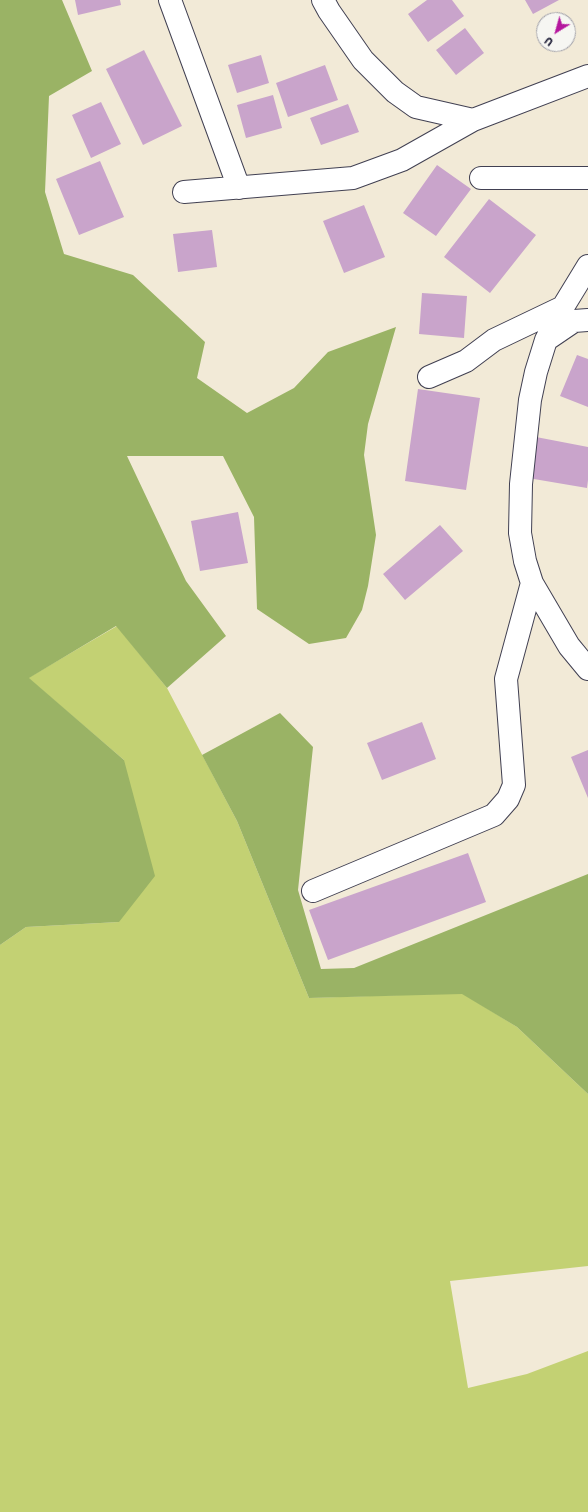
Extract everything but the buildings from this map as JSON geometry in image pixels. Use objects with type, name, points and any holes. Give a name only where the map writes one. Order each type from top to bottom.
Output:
[{"type":"street","points":[[170,0],[239,188]]},
{"type":"street","points":[[323,0],[363,60],[395,92],[416,107],[473,120]]},
{"type":"street","points":[[184,192],[353,178],[402,160],[473,120],[588,76]]},
{"type":"street","points":[[481,178],[588,178]]},
{"type":"street","points":[[588,266],[563,307],[546,340],[536,372],[530,400],[520,484],[520,533],[532,583],[569,646],[588,669]]},
{"type":"street","points":[[429,377],[466,361],[494,340],[563,307]]},
{"type":"street","points":[[546,340],[574,321],[588,320]]},
{"type":"street","points":[[313,891],[494,816],[508,799],[514,785],[506,679],[532,583]]},
{"type":"green space","points":[[0,0],[62,0],[92,71],[49,96],[45,192],[64,254],[133,275],[205,342],[197,378],[247,413],[294,388],[328,352],[396,327],[368,424],[364,455],[376,535],[368,586],[362,610],[346,638],[309,644],[257,609],[254,517],[223,456],[127,456],[186,581],[226,636],[167,688],[116,626],[29,678],[124,760],[155,876],[119,922],[26,927],[0,945]]},
{"type":"green space","points":[[117,626],[167,688],[237,821],[309,998],[462,993],[517,1027],[588,1094],[588,1266],[450,1281],[468,1388],[527,1374],[588,1351],[588,1512],[0,1512],[0,945],[26,927],[119,922],[124,760],[28,678]]},
{"type":"green space","points":[[280,713],[313,747],[298,890],[321,969],[354,968],[588,874],[588,1094],[517,1027],[462,994],[309,998],[237,821],[202,755]]}]
